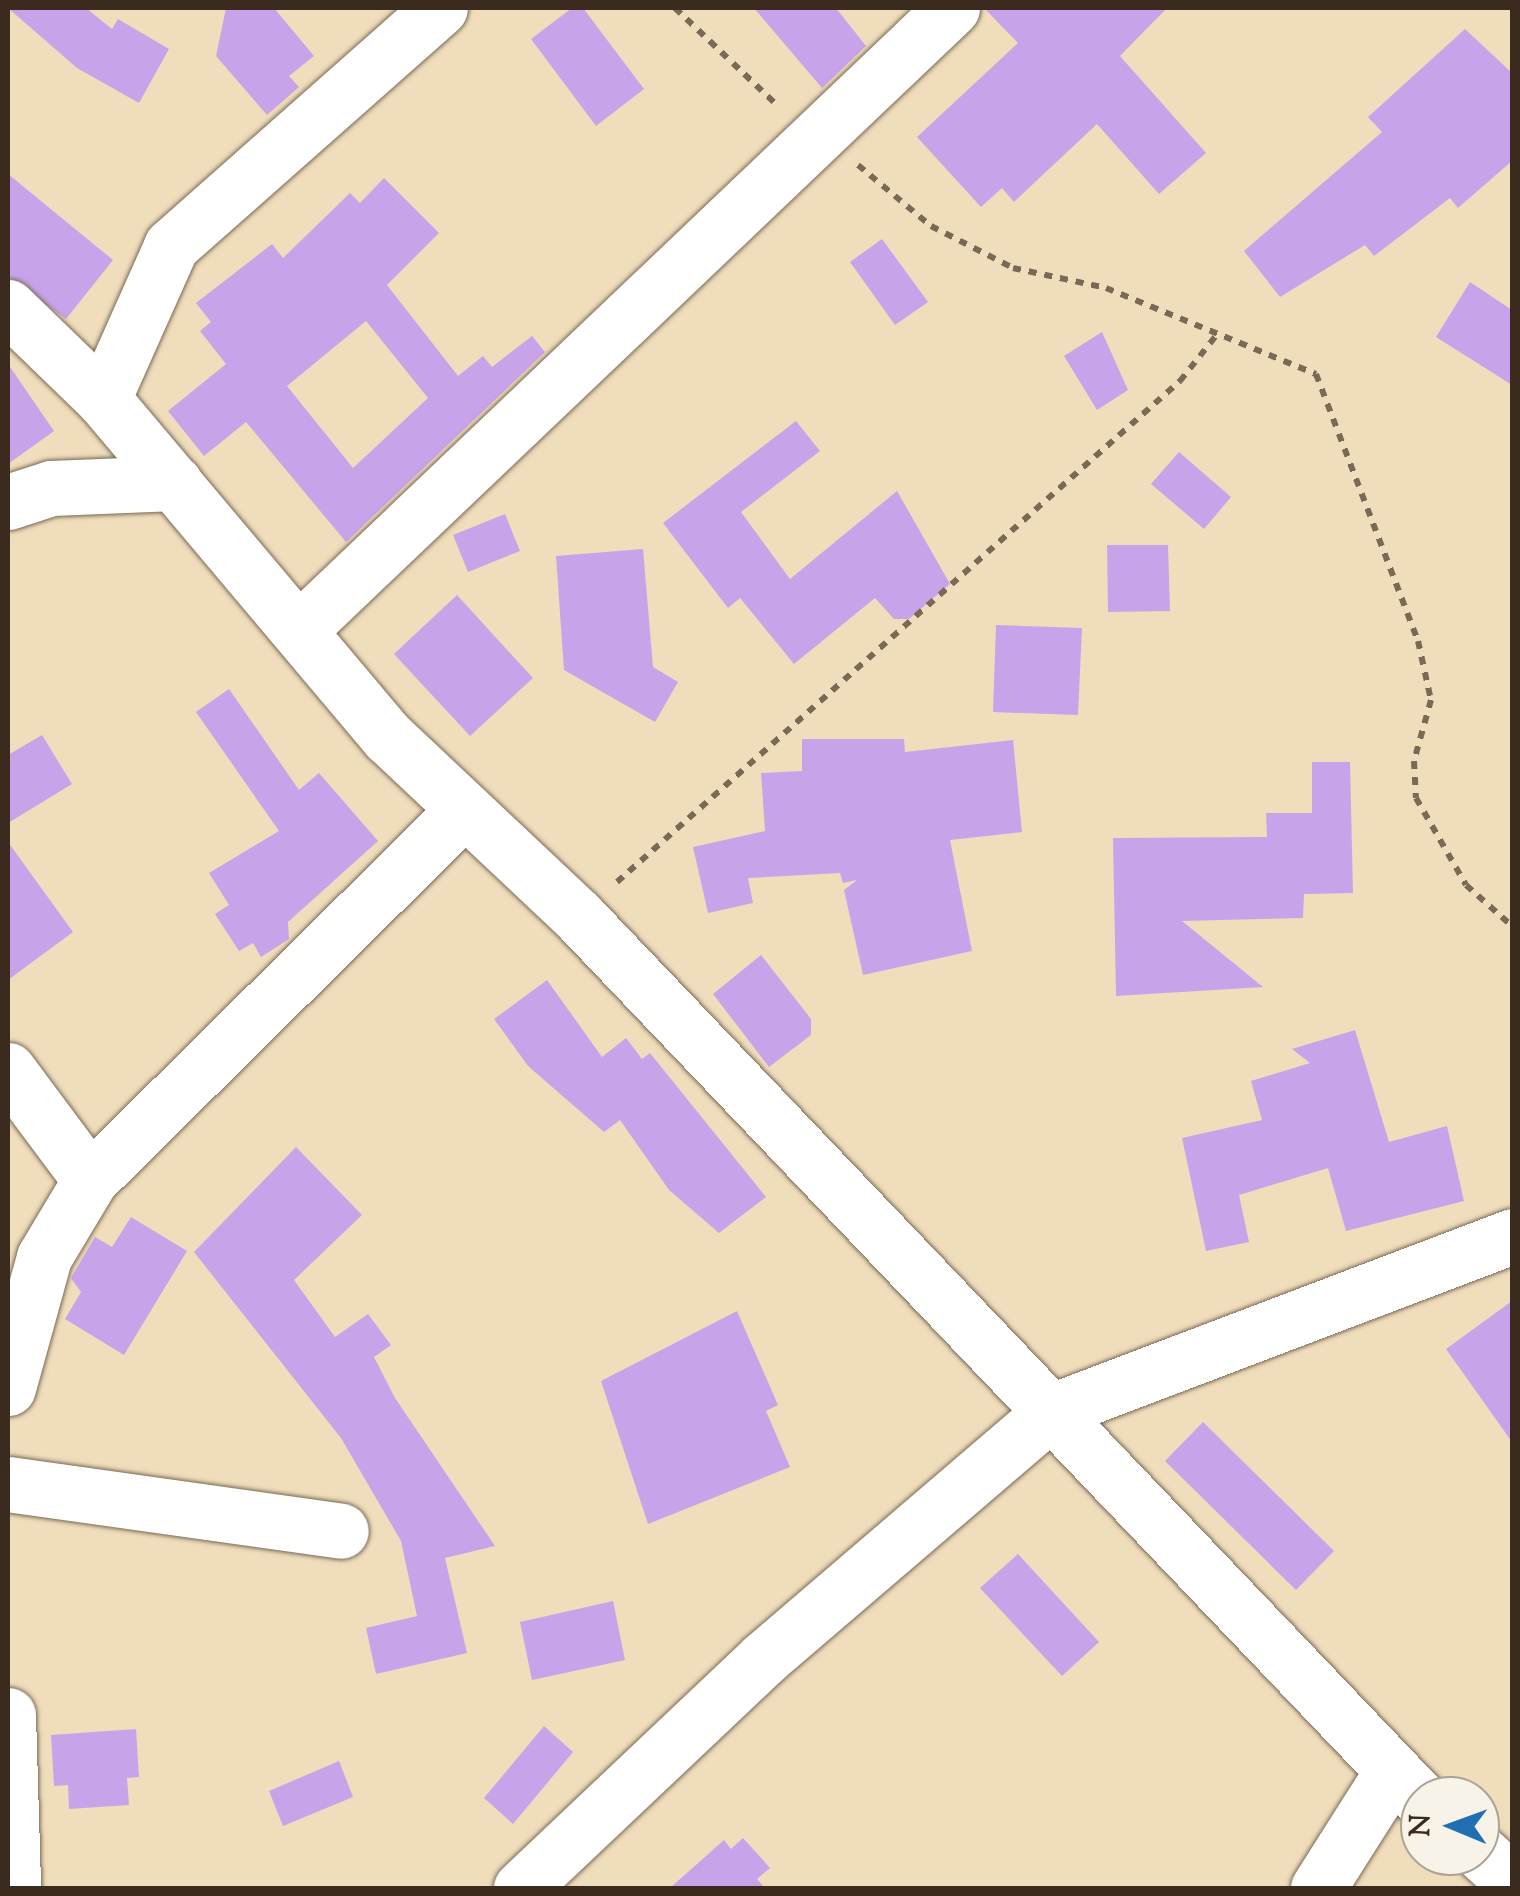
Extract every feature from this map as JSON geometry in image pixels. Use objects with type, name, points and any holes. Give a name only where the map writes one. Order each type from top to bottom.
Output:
[{"type":"street","points":[[103,399],[172,246],[440,8]]},
{"type":"street","points":[[300,628],[574,358],[820,138],[952,8]]},
{"type":"street","points":[[8,307],[103,399],[388,737],[578,916],[1400,1781]]},
{"type":"street","points":[[8,502],[52,488],[175,482]]},
{"type":"street","points":[[8,1388],[44,1258],[90,1180],[464,810]]},
{"type":"street","points":[[8,1070],[90,1180]]},
{"type":"street","points":[[521,1888],[763,1660],[1052,1411],[1512,1236]]},
{"type":"street","points":[[8,1484],[341,1530]]},
{"type":"street","points":[[8,1715],[14,1888]]},
{"type":"street","points":[[1318,1888],[1400,1792]]},
{"type":"path","points":[[675,8],[820,138],[931,226],[1013,268],[1106,288],[1316,374],[1418,641],[1431,700],[1414,761],[1416,798],[1466,886],[1512,926]]},
{"type":"path","points":[[578,916],[1180,381],[1219,332]]},
{"type":"building","points":[[8,8],[86,8],[112,29],[118,19],[169,49],[139,103],[77,68]]},
{"type":"building","points":[[226,8],[274,8],[314,56],[289,76],[299,87],[267,115],[216,56]]},
{"type":"building","points":[[572,8],[583,8],[644,89],[596,126],[531,39]]},
{"type":"building","points":[[754,8],[836,8],[866,46],[822,88]]},
{"type":"building","points":[[984,8],[1167,8],[1120,56],[1206,153],[1159,194],[1097,124],[1014,202],[1002,188],[981,207],[917,137],[1018,43]]},
{"type":"building","points":[[1465,29],[1512,73],[1512,161],[1458,208],[1450,198],[1374,256],[1365,245],[1280,297],[1244,251],[1382,132],[1368,117]]},
{"type":"building","points":[[8,174],[113,260],[66,319],[8,277]]},
{"type":"building","points":[[384,178],[439,233],[387,285],[458,376],[483,356],[492,367],[532,336],[545,352],[346,542],[246,422],[204,456],[168,411],[226,364],[200,331],[211,322],[196,303],[272,244],[283,258],[350,193],[360,203]],"holes":[[[366,321],[428,398],[353,468],[287,386]]]},
{"type":"building","points":[[882,239],[928,302],[895,325],[850,262]]},
{"type":"building","points":[[1470,282],[1512,310],[1512,385],[1436,337]]},
{"type":"building","points":[[1102,332],[1128,390],[1097,410],[1064,356]]},
{"type":"building","points":[[8,364],[54,431],[8,464]]},
{"type":"building","points":[[796,421],[820,451],[741,512],[790,579],[897,491],[950,584],[909,619],[894,619],[875,598],[794,664],[740,598],[728,608],[663,523]]},
{"type":"building","points":[[1179,452],[1231,497],[1204,529],[1151,484]]},
{"type":"building","points":[[505,514],[520,551],[468,572],[453,535]]},
{"type":"building","points":[[1107,545],[1168,545],[1170,611],[1108,612]]},
{"type":"building","points":[[643,549],[653,667],[678,682],[655,722],[564,670],[556,556]]},
{"type":"building","points":[[457,595],[533,678],[470,736],[394,654]]},
{"type":"building","points":[[996,625],[1082,628],[1078,715],[993,712]]},
{"type":"building","points":[[229,689],[299,790],[319,773],[378,841],[288,922],[289,939],[261,957],[253,943],[239,951],[215,914],[229,905],[209,873],[279,831],[196,712]]},
{"type":"building","points":[[42,735],[72,784],[8,823],[8,755]]},
{"type":"building","points":[[802,739],[904,739],[905,752],[1013,740],[1022,832],[950,840],[972,951],[863,975],[844,890],[857,880],[843,883],[840,873],[748,878],[753,903],[708,913],[693,847],[765,831],[761,773],[802,771]]},
{"type":"building","points":[[1312,762],[1350,762],[1353,893],[1304,894],[1303,918],[1182,921],[1263,987],[1116,996],[1113,838],[1267,837],[1266,813],[1312,813]]},
{"type":"building","points":[[8,842],[73,932],[8,980]]},
{"type":"building","points":[[761,955],[811,1019],[811,1035],[769,1067],[713,994]]},
{"type":"building","points":[[547,980],[602,1057],[626,1038],[642,1059],[650,1053],[766,1197],[719,1233],[669,1190],[620,1120],[604,1132],[528,1066],[494,1019]]},
{"type":"building","points":[[1355,1030],[1389,1142],[1447,1126],[1464,1201],[1346,1231],[1328,1168],[1239,1195],[1249,1242],[1206,1251],[1182,1138],[1262,1120],[1251,1081],[1310,1063],[1292,1049]]},
{"type":"building","points":[[296,1147],[362,1215],[294,1280],[335,1337],[368,1314],[391,1345],[374,1357],[395,1398],[495,1546],[445,1558],[467,1653],[376,1674],[366,1628],[417,1616],[401,1541],[341,1438],[194,1252]]},
{"type":"building","points":[[131,1217],[187,1251],[124,1355],[65,1319],[81,1292],[71,1278],[95,1237],[112,1247]]},
{"type":"building","points":[[1512,1301],[1512,1442],[1446,1349]]},
{"type":"building","points":[[737,1311],[778,1405],[766,1411],[790,1467],[648,1524],[601,1381]]},
{"type":"building","points":[[1203,1422],[1334,1551],[1296,1590],[1165,1461]]},
{"type":"building","points":[[1018,1554],[1099,1642],[1062,1676],[980,1588]]},
{"type":"building","points":[[613,1601],[625,1660],[532,1680],[520,1622]]},
{"type":"building","points":[[544,1726],[573,1752],[513,1824],[484,1798]]},
{"type":"building","points":[[136,1729],[139,1777],[127,1778],[129,1805],[69,1809],[68,1785],[54,1786],[51,1735]]},
{"type":"building","points":[[339,1761],[353,1797],[283,1826],[269,1791]]},
{"type":"building","points":[[743,1838],[770,1868],[757,1879],[765,1888],[670,1888],[724,1840],[731,1849]]}]
